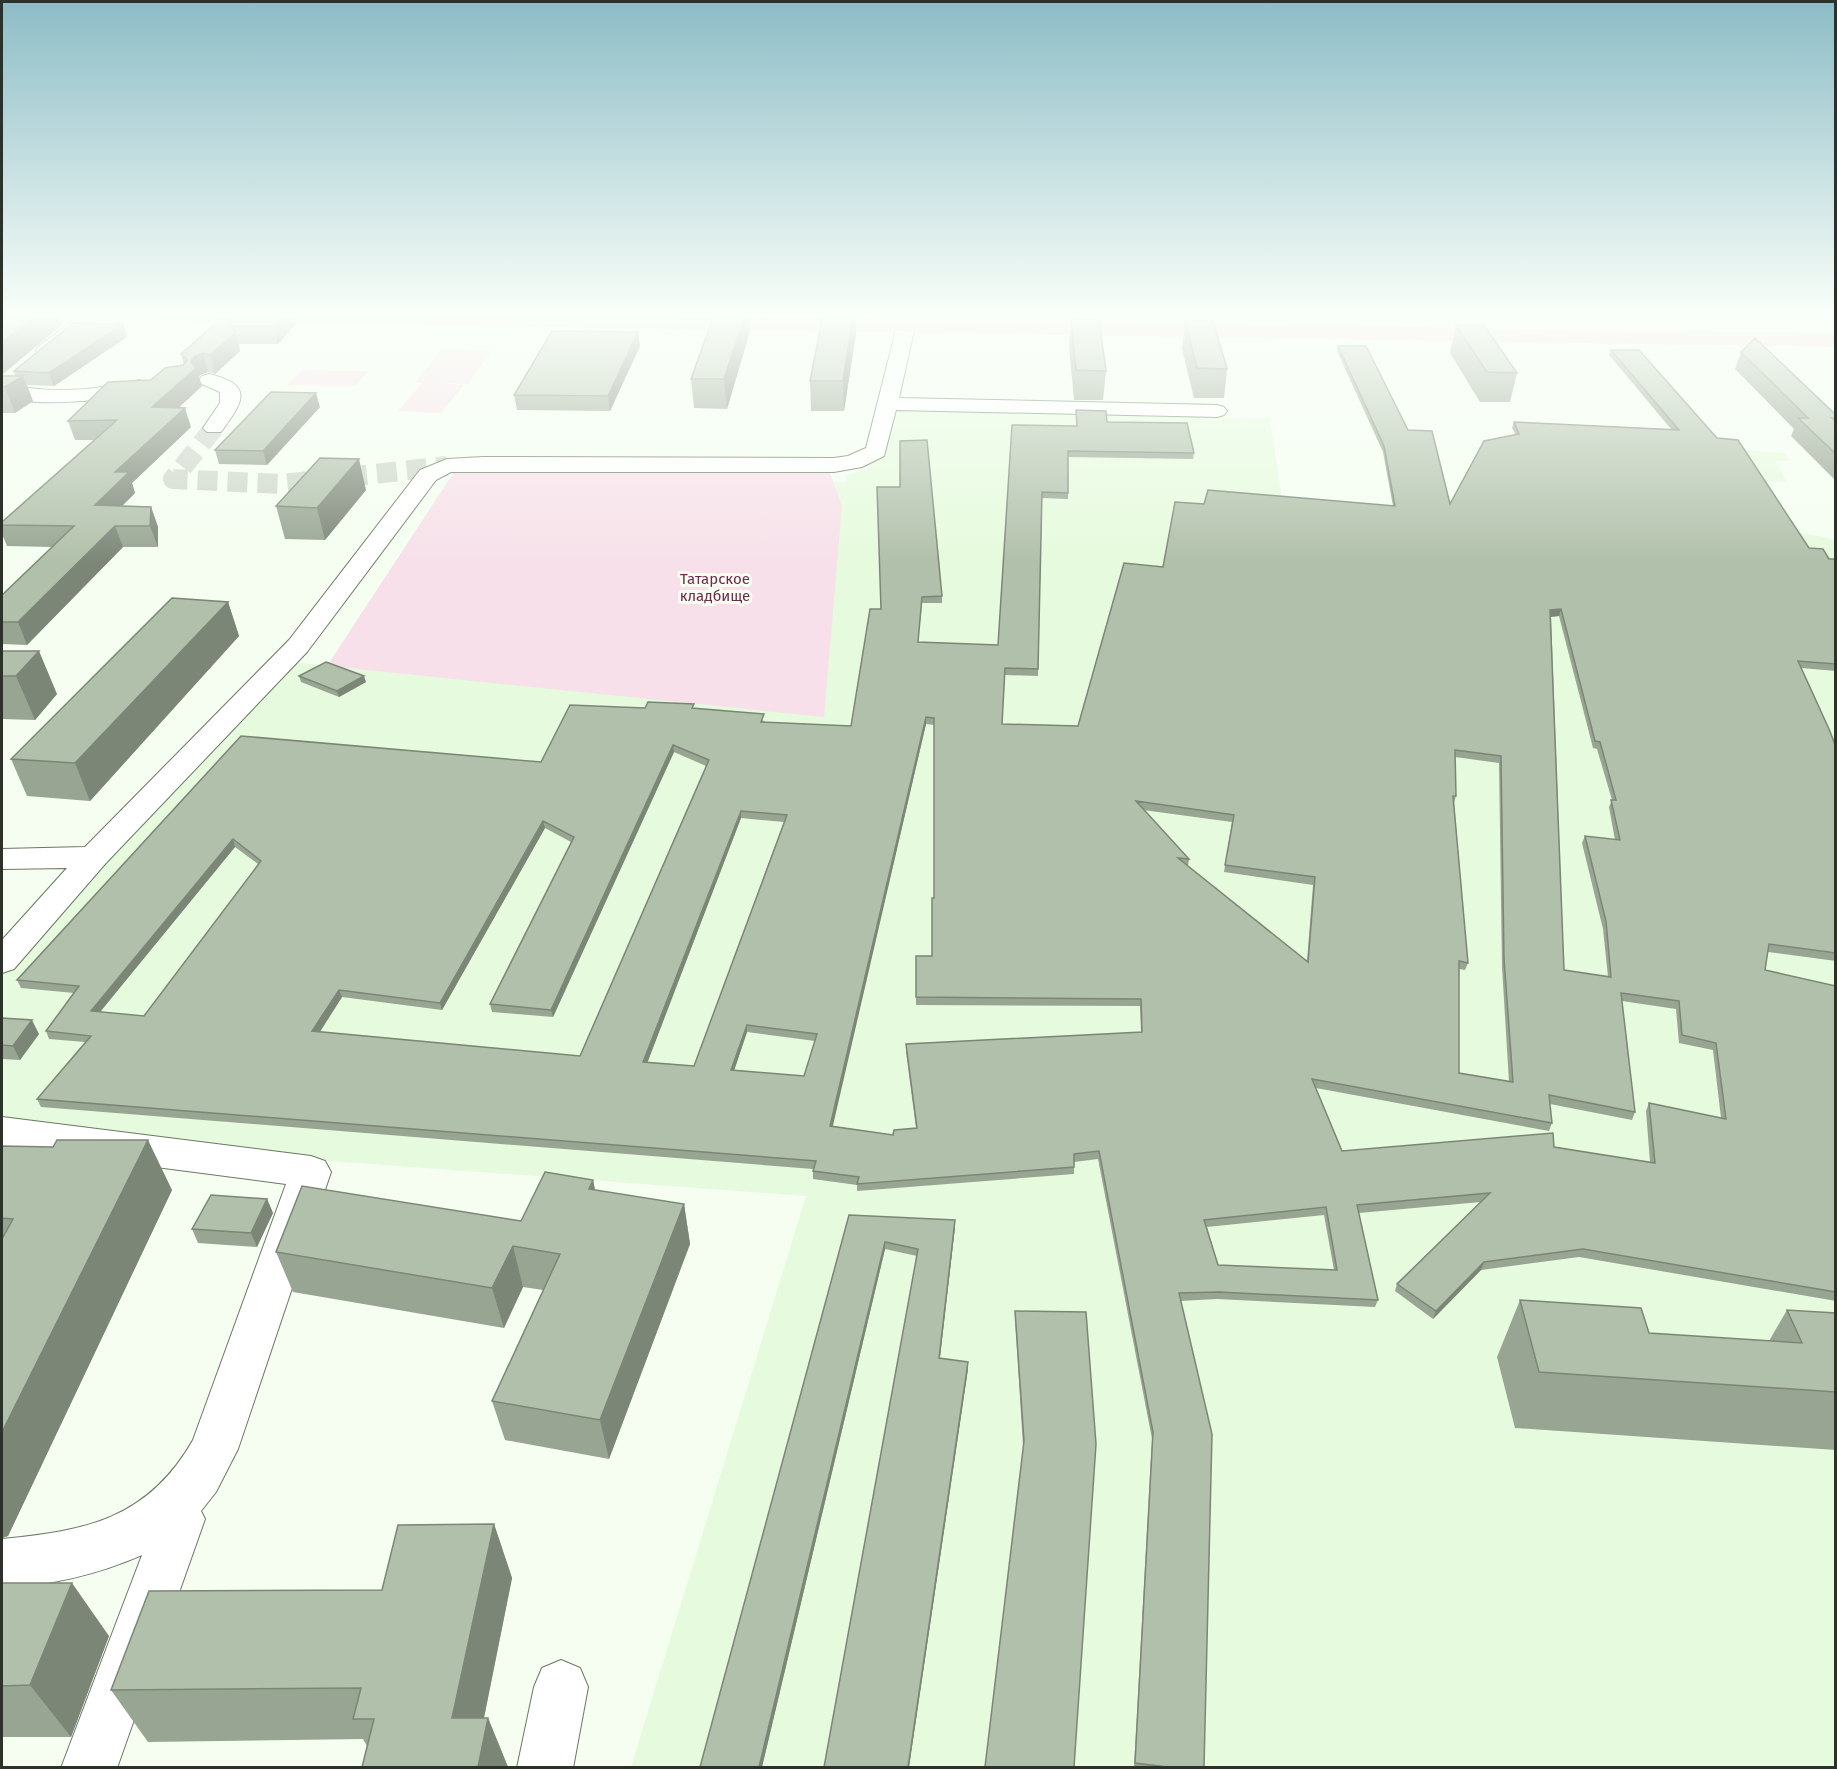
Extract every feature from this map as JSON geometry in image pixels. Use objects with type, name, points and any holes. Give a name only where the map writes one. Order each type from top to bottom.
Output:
[{"type":"street","points":[[214,428],[230,403],[230,398]]},
{"type":"street","points":[[2,961],[94,856],[298,646],[429,475],[447,465],[834,465],[854,462],[876,451],[890,398]]},
{"type":"street","points":[[889,404],[1217,411]]},
{"type":"street","points":[[2,859],[94,856]]},
{"type":"street","points":[[2,1132],[311,1172],[214,1449],[193,1484],[159,1519],[112,1545],[37,1562],[2,1563]]},
{"type":"street","points":[[89,1767],[180,1520]]},
{"type":"street","points":[[545,1767],[561,1687]]},
{"type":"shaded area","points":[[899,409],[1270,419],[1282,498],[1501,515],[1647,443],[1785,453],[1790,461],[1775,461],[1787,482],[1768,481],[1798,532],[1836,540],[1835,1767],[631,1767],[806,1196],[262,1156],[30,1127],[2,1117],[2,970],[294,662],[327,666],[842,505],[833,482],[847,482],[846,475],[867,470],[890,441]]},
{"type":"green space","points":[[410,398],[454,398],[441,413],[398,411]]},
{"type":"green space","name":"Татарское кладбище","points":[[829,471],[842,505],[824,717],[327,666],[454,472]]},
{"type":"building","points":[[92,398],[163,398],[152,407],[185,408],[115,472],[129,472],[95,505],[151,507],[150,526],[115,526],[18,622],[2,622],[2,595],[74,526],[2,525],[2,522],[117,420],[68,421]]},
{"type":"building","points":[[266,398],[312,398],[263,451],[215,450]]},
{"type":"building","points":[[1362,398],[1392,398],[1408,430],[1432,431],[1450,504],[1484,441],[1519,434],[1514,422],[1679,430],[1651,398],[1681,398],[1717,438],[1738,440],[1809,548],[1823,549],[1829,559],[1836,559],[1836,664],[1798,661],[1836,747],[1836,953],[1769,944],[1765,970],[1836,986],[1836,1292],[1583,1249],[1484,1262],[1436,1311],[1397,1284],[1490,1193],[1357,1205],[1378,1300],[1219,1292],[1179,1293],[1212,1434],[1204,1767],[1167,1767],[1135,1763],[1153,1432],[1099,1151],[1074,1154],[1074,1167],[857,1184],[859,1177],[813,1171],[816,1161],[37,1099],[91,1036],[46,1031],[79,986],[17,980],[241,736],[541,762],[570,705],[645,708],[648,702],[694,704],[692,708],[764,714],[761,722],[851,726],[870,609],[881,609],[877,487],[900,487],[900,441],[927,440],[942,596],[922,597],[918,642],[998,645],[1012,425],[1077,426],[1076,410],[1106,411],[1107,422],[1187,423],[1194,453],[1068,451],[1068,493],[1042,492],[1038,669],[1005,668],[1002,724],[1078,726],[1124,563],[1163,567],[1175,502],[1204,504],[1208,490],[1395,506],[1384,446]],"holes":[[[1561,609],[1595,741],[1600,742],[1616,800],[1611,800],[1620,840],[1585,836],[1606,921],[1611,977],[1564,970],[1550,610]],[[926,717],[934,718],[932,956],[916,956],[916,997],[1141,999],[1142,1032],[906,1044],[917,1128],[894,1130],[893,1135],[830,1126]],[[673,745],[709,760],[580,1056],[312,1031],[339,990],[440,1003],[543,821],[574,837],[490,1004],[551,1010]],[[1455,750],[1501,756],[1504,959],[1513,1082],[1459,1073],[1459,961],[1468,963],[1453,796],[1456,796]],[[1136,801],[1234,815],[1225,865],[1315,877],[1308,962],[1178,858],[1189,859]],[[741,811],[787,815],[694,1066],[643,1062]],[[233,839],[261,861],[144,1016],[91,1011]],[[1621,993],[1679,1001],[1682,1035],[1716,1043],[1726,1119],[1649,1103],[1655,1163],[1554,1147],[1553,1133],[1342,1151],[1312,1079],[1552,1123],[1549,1095],[1635,1112]],[[747,1025],[817,1034],[804,1076],[731,1070]],[[1326,1207],[1337,1270],[1218,1265],[1204,1220]]]},
{"type":"building","points":[[1787,398],[1818,398],[1836,415],[1836,419],[1832,418],[1836,422],[1836,454],[1798,418],[1808,418]]},
{"type":"building","points":[[320,458],[359,459],[317,508],[276,506]]},
{"type":"building","points":[[172,598],[228,602],[75,763],[11,759]]},
{"type":"building","points":[[2,651],[39,651],[16,676],[2,676]]},
{"type":"building","points":[[326,662],[364,676],[337,691],[299,676]]},
{"type":"building","points":[[2,1018],[32,1020],[13,1046],[2,1045]]},
{"type":"building","points":[[57,1140],[148,1140],[2,1432],[2,1239],[13,1219],[2,1218],[2,1146],[53,1147]]},
{"type":"building","points":[[545,1172],[593,1180],[589,1189],[684,1204],[600,1420],[492,1401],[560,1254],[513,1246],[492,1288],[276,1252],[302,1186],[521,1221]]},
{"type":"building","points":[[211,1195],[267,1199],[251,1233],[192,1229]]},
{"type":"building","points":[[849,1215],[955,1220],[939,1358],[968,1362],[908,1767],[824,1767],[918,1249],[885,1242],[759,1767],[700,1767]]},
{"type":"building","points":[[1520,1300],[1641,1308],[1649,1333],[1802,1343],[1787,1310],[1836,1313],[1836,1392],[1539,1372]]},
{"type":"building","points":[[1015,1311],[1086,1312],[1096,1444],[1074,1767],[985,1767],[1024,1441]]},
{"type":"building","points":[[494,1524],[452,1718],[488,1718],[478,1767],[362,1767],[374,1719],[353,1719],[361,1688],[111,1690],[149,1591],[382,1590],[398,1525]]},
{"type":"building","points":[[2,1583],[72,1583],[30,1685],[2,1686]]},
{"type":"tunnel","points":[[214,428],[173,479],[282,484],[447,466]]}]
